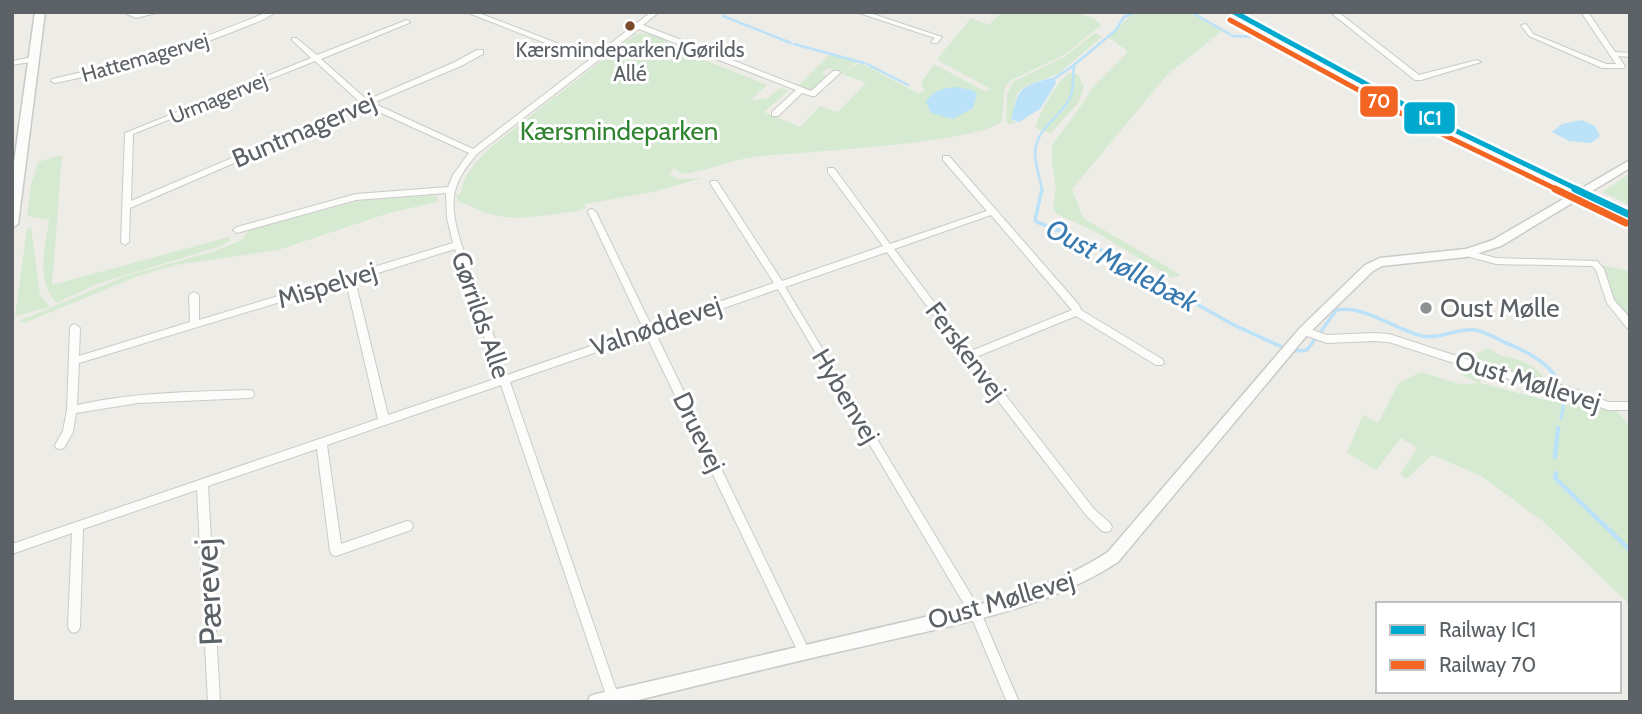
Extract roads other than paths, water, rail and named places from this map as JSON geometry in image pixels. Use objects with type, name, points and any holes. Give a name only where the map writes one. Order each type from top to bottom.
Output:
[{"type":"main road","points":[[12,224],[40,12]]},
{"type":"street","points":[[126,12],[136,16],[157,12]]},
{"type":"street","name":"Hattemagervej","points":[[55,81],[186,48],[273,12]]},
{"type":"street","points":[[469,12],[594,60]]},
{"type":"street","points":[[237,230],[356,198],[450,190],[462,166],[474,152],[656,12]]},
{"type":"street","points":[[859,12],[939,37],[935,42]]},
{"type":"street","points":[[1333,12],[1418,78],[1477,62]]},
{"type":"street","points":[[1524,25],[1531,35],[1605,66],[1620,66],[1584,12]]},
{"type":"street","name":"Urmagervej","points":[[125,242],[129,133],[407,22]]},
{"type":"street","points":[[638,26],[812,94],[836,72]]},
{"type":"street","points":[[294,39],[366,103],[474,152]]},
{"type":"street","name":"Buntmagervej","points":[[127,206],[458,64],[480,51]]},
{"type":"street","points":[[1613,54],[1630,55]]},
{"type":"street","points":[[12,63],[33,59]]},
{"type":"street","points":[[775,114],[801,90]]},
{"type":"street","points":[[946,158],[1076,307],[1077,312],[1159,362]]},
{"type":"street","name":"Oust Møllevej","points":[[596,702],[975,612],[1055,589],[1093,572],[1113,557],[1304,331],[1369,268],[1380,262],[1466,253],[1497,243],[1630,163]]},
{"type":"street","name":"Ferskenvej","points":[[831,170],[969,356],[1090,512],[1106,527]]},
{"type":"street","name":"Hybenvej","points":[[714,183],[779,284],[975,612],[1013,702]]},
{"type":"street","name":"Gørrilds Alle","points":[[450,190],[448,214],[458,246],[612,698]]},
{"type":"street","name":"Druevej","points":[[592,212],[804,652]]},
{"type":"street","name":"Valnøddevej","points":[[12,549],[992,212]]},
{"type":"street","name":"Mispelvej","points":[[74,361],[458,246]]},
{"type":"street","name":"Oust Møllevej","points":[[1466,253],[1496,261],[1594,263],[1600,269],[1610,300],[1630,325]]},
{"type":"street","points":[[350,279],[384,421]]},
{"type":"street","points":[[194,295],[195,325]]},
{"type":"street","points":[[969,356],[1077,312]]},
{"type":"street","points":[[61,445],[68,432],[72,410],[75,328]]},
{"type":"street","name":"Oust Møllevej","points":[[1304,331],[1327,339],[1389,338],[1466,363],[1575,393],[1608,406],[1630,406]]},
{"type":"street","points":[[72,410],[105,401],[146,397],[249,394]]},
{"type":"street","points":[[321,442],[336,551],[407,526]]},
{"type":"street","name":"Pærevej","points":[[202,483],[214,702]]},
{"type":"street","points":[[74,627],[78,526]]},
{"type":"water","points":[[1055,78],[1056,83],[1040,109],[1019,122],[1011,119],[1022,90]]},
{"type":"water","points":[[955,87],[973,90],[977,94],[973,108],[953,119],[931,113],[926,102],[928,98],[938,91]]},
{"type":"water","points":[[1582,120],[1595,126],[1600,136],[1591,143],[1569,141],[1552,132],[1562,124]]},
{"type":"waterway","name":"Oust Møllebæk","points":[[1074,65],[1116,30],[1124,17],[1136,12]]},
{"type":"waterway","points":[[1191,12],[1233,36],[1259,37],[1375,100],[1556,190]]},
{"type":"waterway","points":[[723,16],[791,43]]},
{"type":"waterway","points":[[794,44],[864,63]]},
{"type":"waterway","points":[[867,64],[908,85]]},
{"type":"waterway","name":"Oust Møllebæk","points":[[1042,189],[1035,157],[1037,143],[1044,129],[1070,98],[1074,65]]},
{"type":"waterway","points":[[1055,78],[1074,65]]},
{"type":"waterway","name":"Oust Møllebæk","points":[[1042,189],[1035,220],[1037,222],[1083,240],[1232,324],[1284,348]]},
{"type":"waterway","points":[[1552,189],[1561,193]]},
{"type":"waterway","name":"Oust Møllebæk","points":[[1320,333],[1336,310],[1347,309],[1369,314],[1422,336],[1462,330],[1482,332],[1529,353],[1549,369],[1562,390],[1561,418]]},
{"type":"waterway","name":"Oust Møllebæk","points":[[1295,351],[1307,350],[1316,338]]},
{"type":"waterway","name":"Oust Møllebæk","points":[[1555,457],[1558,428]]},
{"type":"waterway","name":"Oust Møllebæk","points":[[1556,473],[1555,478],[1630,550]]},
{"type":"rail line","name":"IC1","points":[[1234,12],[1423,115],[1630,215]]},
{"type":"rail line","name":"70","points":[[1230,20],[1419,123],[1626,223]]},
{"type":"place","name":"Kærsmindeparken/Gørilds Allé","points":[[630,26]]},
{"type":"place","name":"Oust Mølle","points":[[1426,308]]},
{"type":"park label","name":"Kærsmindeparken","points":[[619,131]]}]
